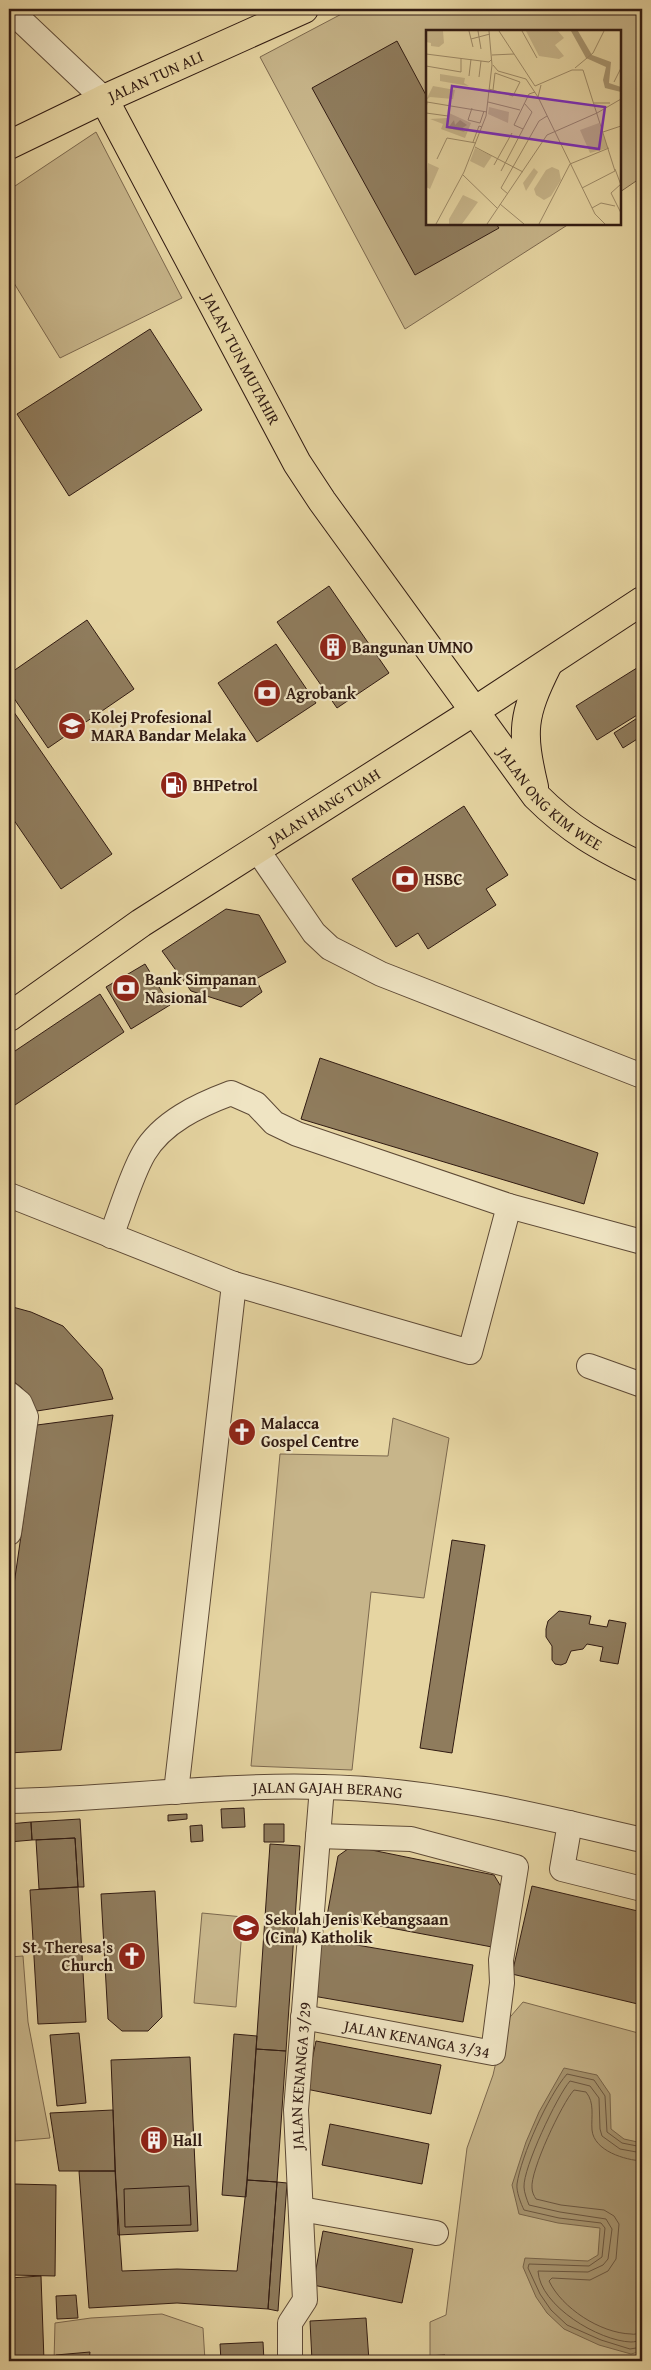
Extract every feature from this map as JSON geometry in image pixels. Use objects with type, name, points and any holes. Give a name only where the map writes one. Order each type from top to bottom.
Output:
[{"type":"main road","name":"JALAN TUN ALI","points":[[9,145],[104,99],[304,9]]},
{"type":"main road","name":"JALAN TUN MUTAHIR","points":[[104,99],[293,455],[322,501],[474,712]]},
{"type":"main road","name":"JALAN HANG TUAH","points":[[9,1018],[141,922],[474,712],[642,601]]},
{"type":"main road","points":[[536,796],[525,749],[525,721],[532,694],[548,664]]},
{"type":"main road","name":"JALAN ONG KIM WEE","points":[[474,712],[536,796],[557,818],[595,844],[642,867]]},
{"type":"street","name":"JALAN TUN MUTAHIR","points":[[9,9],[104,99]]},
{"type":"street","points":[[256,848],[314,933],[330,948],[381,974],[642,1076]]},
{"type":"street","points":[[111,1236],[144,1154],[159,1134],[200,1104],[231,1093],[256,1104],[274,1123],[297,1134],[509,1206],[642,1242]]},
{"type":"street","points":[[9,1195],[234,1284],[470,1352],[509,1206]]},
{"type":"street","points":[[176,1792],[234,1284]]},
{"type":"street","points":[[589,1366],[642,1385]]},
{"type":"street","points":[[9,1394],[20,1403],[26,1417],[9,1533]]},
{"type":"street","name":"JALAN GAJAH BERANG","points":[[9,1801],[176,1792],[322,1787],[395,1792],[456,1800],[642,1840]]},
{"type":"street","name":"JALAN KENANGA 3/29","points":[[290,2361],[290,2323],[305,2300],[296,2110],[322,1787]]},
{"type":"street","points":[[570,1823],[562,1869],[642,1889]]},
{"type":"street","name":"JALAN KENANGA 3/34","points":[[303,2017],[493,2053],[502,1983],[501,1960],[516,1867],[411,1839],[318,1836]]},
{"type":"street","points":[[301,2209],[436,2233]]},
{"type":"shaded area","points":[[351,9],[642,9],[642,177],[621,191],[621,30],[426,30],[426,225],[567,225],[405,329],[260,57]]},
{"type":"shaded area","points":[[96,132],[182,298],[60,358],[9,275],[9,190]]},
{"type":"shaded area","points":[[393,1418],[449,1438],[424,1598],[371,1592],[352,1770],[251,1766],[280,1454],[388,1456]]},
{"type":"shaded area","points":[[202,1913],[243,1917],[236,2007],[194,2003]]},
{"type":"shaded area","points":[[23,1956],[28,2022],[50,2138],[15,2141],[9,1957]]},
{"type":"shaded area","points":[[523,2002],[642,2034],[642,2361],[436,2361],[430,2359],[430,2322],[446,2315],[467,2148],[493,2075],[505,2023]]},
{"type":"shaded area","points":[[162,2314],[203,2328],[205,2361],[54,2361],[55,2323],[91,2318]]},
{"type":"water","points":[[564,2068],[597,2075],[610,2094],[611,2129],[624,2139],[642,2143],[642,2351],[631,2354],[599,2345],[564,2329],[547,2313],[536,2297],[523,2267],[525,2258],[588,2261],[598,2255],[600,2228],[558,2223],[519,2214],[512,2185],[526,2142],[539,2112]]},
{"type":"building","points":[[397,41],[426,95],[426,225],[497,225],[499,228],[415,275],[312,88]]},
{"type":"building","points":[[150,329],[202,410],[69,496],[17,414]]},
{"type":"building","name":"Bangunan UMNO","points":[[329,586],[389,673],[337,708],[277,622]]},
{"type":"building","points":[[87,620],[134,689],[48,748],[9,691],[9,674]]},
{"type":"building","name":"Agrobank","points":[[276,644],[316,703],[257,742],[218,683]]},
{"type":"building","points":[[640,666],[642,670],[642,712],[597,740],[576,706]]},
{"type":"building","points":[[9,705],[112,854],[61,889],[9,813]]},
{"type":"building","points":[[642,715],[642,736],[623,748],[614,733]]},
{"type":"building","points":[[464,806],[508,875],[486,889],[496,905],[428,949],[418,933],[396,947],[352,879]]},
{"type":"building","points":[[226,909],[259,915],[286,962],[256,979],[262,992],[241,1007],[191,991],[162,951]]},
{"type":"building","points":[[145,964],[170,1005],[131,1029],[106,987]]},
{"type":"building","points":[[100,994],[124,1032],[9,1109],[9,1055]]},
{"type":"building","points":[[320,1058],[598,1153],[584,1204],[301,1119]]},
{"type":"building","points":[[9,1306],[31,1312],[63,1326],[102,1369],[113,1399],[37,1411],[22,1388],[9,1378]]},
{"type":"building","points":[[9,1414],[15,1423],[9,1469]]},
{"type":"building","points":[[113,1415],[61,1750],[9,1753],[9,1619],[37,1425]]},
{"type":"building","points":[[452,1540],[485,1545],[452,1753],[420,1748]]},
{"type":"building","points":[[559,1611],[591,1616],[589,1624],[607,1627],[609,1620],[626,1623],[618,1664],[600,1661],[603,1647],[587,1644],[583,1649],[571,1651],[566,1663],[561,1665],[555,1664],[552,1660],[552,1646],[546,1637],[546,1629],[548,1621]]},
{"type":"building","points":[[244,1808],[245,1827],[222,1828],[221,1809]]},
{"type":"building","points":[[187,1814],[187,1819],[168,1821],[168,1815]]},
{"type":"building","points":[[80,1819],[84,1887],[78,1887],[75,1838],[32,1840],[31,1824],[31,1822]]},
{"type":"building","points":[[31,1822],[32,1840],[9,1842],[9,1824]]},
{"type":"building","points":[[264,1824],[284,1824],[284,1842],[264,1842]]},
{"type":"building","points":[[202,1825],[203,1841],[191,1842],[190,1826]]},
{"type":"building","points":[[75,1838],[78,1887],[39,1889],[36,1840]]},
{"type":"building","points":[[270,1844],[300,1846],[286,2051],[256,2049]]},
{"type":"building","points":[[352,1846],[494,1875],[503,1890],[492,1947],[327,1916],[338,1856]]},
{"type":"building","points":[[532,1886],[642,1912],[642,2005],[512,1974]]},
{"type":"building","points":[[78,1887],[86,2022],[38,2024],[30,1890]]},
{"type":"building","name":"St. Theresa's Church","points":[[155,1891],[162,2017],[148,2031],[122,2031],[108,2019],[101,1894]]},
{"type":"building","points":[[322,1939],[473,1965],[463,2022],[313,1996]]},
{"type":"building","points":[[9,2023],[14,2172],[9,2172]]},
{"type":"building","points":[[79,2033],[86,2103],[57,2106],[50,2035]]},
{"type":"building","points":[[234,2034],[257,2036],[246,2197],[222,2195]]},
{"type":"building","points":[[316,2041],[441,2065],[431,2114],[306,2089]]},
{"type":"building","points":[[256,2049],[286,2051],[277,2182],[247,2180]]},
{"type":"building","name":"Hall","points":[[190,2057],[198,2231],[118,2235],[111,2060]]},
{"type":"building","points":[[113,2110],[115,2171],[59,2171],[50,2113]]},
{"type":"building","points":[[330,2124],[429,2144],[422,2184],[322,2165]]},
{"type":"building","points":[[79,2171],[115,2171],[122,2271],[177,2269],[237,2271],[247,2180],[277,2182],[268,2309],[177,2303],[89,2308]]},
{"type":"building","points":[[277,2182],[287,2183],[278,2311],[268,2309]]},
{"type":"building","points":[[14,2184],[56,2185],[55,2276],[12,2275]]},
{"type":"building","points":[[14,2184],[12,2275],[9,2276],[9,2185]]},
{"type":"building","points":[[189,2186],[191,2225],[125,2227],[124,2189]]},
{"type":"building","points":[[323,2231],[413,2249],[402,2303],[313,2285]]},
{"type":"building","points":[[41,2276],[44,2361],[9,2361],[9,2278]]},
{"type":"building","points":[[76,2295],[78,2318],[57,2319],[56,2296]]},
{"type":"building","points":[[366,2318],[369,2361],[312,2361],[310,2321]]},
{"type":"building","points":[[263,2342],[264,2361],[221,2361],[220,2344]]},
{"type":"building","points":[[90,2352],[89,2361],[56,2361],[56,2355]]},
{"type":"building","points":[[445,2355],[445,2361],[390,2361],[390,2358]]},
{"type":"building","points":[[186,2356],[185,2361],[108,2361],[108,2358]]},
{"type":"place","name":"Bangunan UMNO","points":[[333,647]]},
{"type":"place","name":"Agrobank","points":[[267,693]]},
{"type":"place","name":"Kolej Profesional MARA Bandar Melaka","points":[[72,726]]},
{"type":"place","name":"BHPetrol","points":[[174,785]]},
{"type":"place","name":"HSBC","points":[[405,879]]},
{"type":"place","name":"Bank Simpanan Nasional","points":[[126,988]]},
{"type":"place","name":"Malacca Gospel Centre","points":[[242,1432]]},
{"type":"place","name":"Sekolah Jenis Kebangsaan (Cina) Katholik","points":[[246,1928]]},
{"type":"place","name":"St. Theresa's Church","points":[[132,1956]]},
{"type":"place","name":"Hall","points":[[154,2140]]}]
